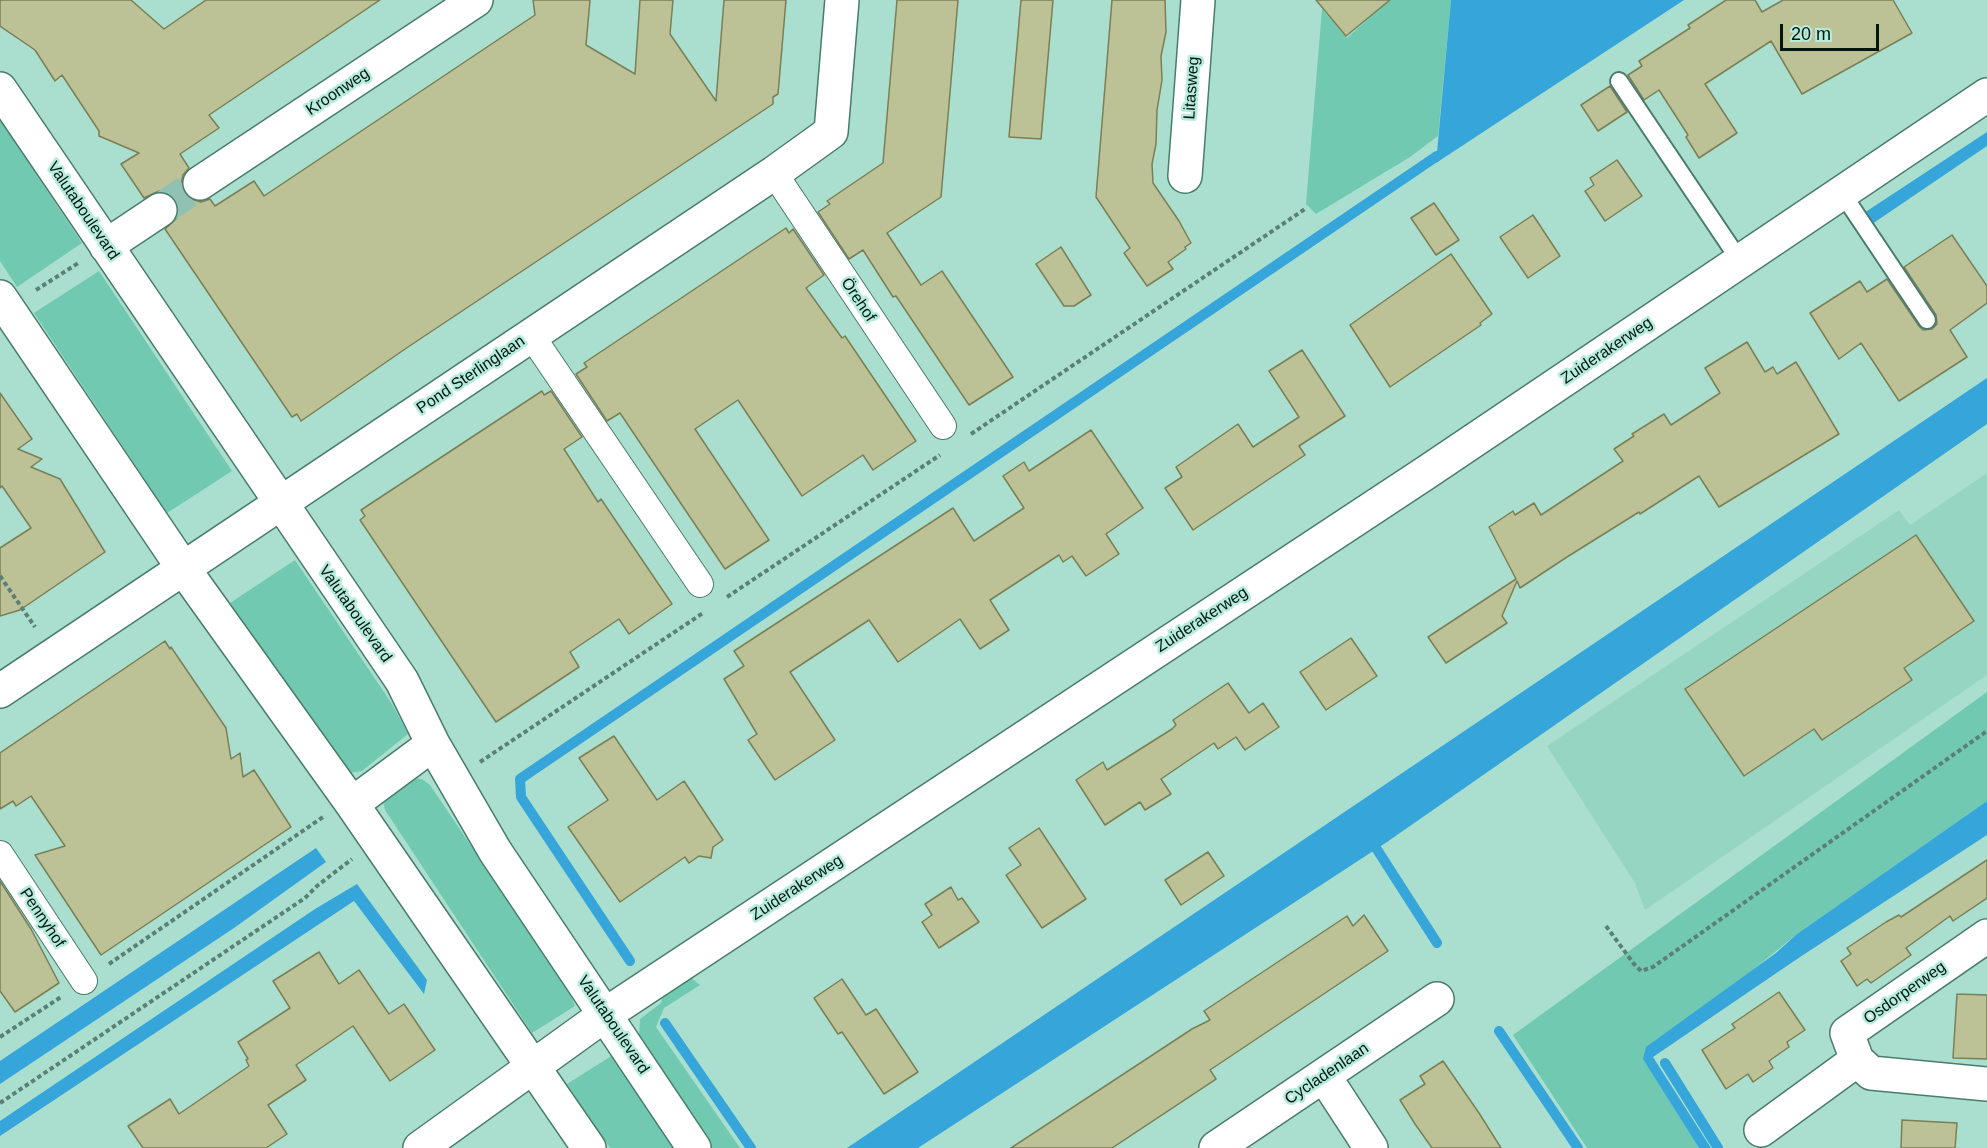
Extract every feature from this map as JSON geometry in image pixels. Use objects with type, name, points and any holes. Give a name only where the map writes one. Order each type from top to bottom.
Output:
[{"type":"street","name":"Kroonweg","points":[[200,183],[476,0]]},
{"type":"street","name":"Pond Sterlinglaan","points":[[0,691],[774,173],[831,132],[842,0]]},
{"type":"street","name":"Litasweg","points":[[1185,176],[1198,0]]},
{"type":"street","name":"Valutaboulevard","points":[[0,89],[402,681],[433,744],[495,851],[694,1148]]},
{"type":"street","name":"Zuiderakerweg","points":[[420,1148],[606,1014],[1427,472],[1987,95]]},
{"type":"street","name":"Örehof","points":[[774,173],[953,432]]},
{"type":"street","points":[[106,246],[160,210]]},
{"type":"street","points":[[3,306],[183,568],[349,800],[589,1148]]},
{"type":"street","points":[[531,335],[700,584]]},
{"type":"street","points":[[349,800],[433,744]]},
{"type":"street","name":"Pennyhof","points":[[0,854],[84,981]]},
{"type":"street","name":"Osdorperweg","points":[[1857,1060],[1847,1033],[1987,936]]},
{"type":"street","name":"Cycladenlaan","points":[[1216,1148],[1437,999]]},
{"type":"street","points":[[1761,1130],[1857,1060],[1871,1073],[1987,1084]]},
{"type":"street","points":[[1324,1076],[1371,1148]]},
{"type":"lane","points":[[1619,81],[1740,261]]},
{"type":"lane","points":[[1842,193],[1926,320]]},
{"type":"path","points":[[953,432],[1305,209]]},
{"type":"path","points":[[3,306],[106,246]]},
{"type":"path","points":[[722,600],[944,452]]},
{"type":"path","points":[[0,576],[54,656]]},
{"type":"path","points":[[454,779],[712,607]]},
{"type":"path","points":[[1606,926],[1641,971],[1653,968],[1987,731]]},
{"type":"path","points":[[0,1037],[349,800]]},
{"type":"path","points":[[0,1103],[305,898],[317,886],[377,841]]},
{"type":"shaded area","points":[[1389,0],[1451,0],[1438,136],[1410,157],[1316,214],[1306,204],[1322,9],[1347,38]]},
{"type":"shaded area","points":[[0,120],[82,243],[17,287],[0,261]]},
{"type":"shaded area","points":[[99,271],[232,471],[167,513],[34,313]]},
{"type":"shaded area","points":[[1987,473],[1987,675],[1645,910],[1635,883],[1547,746],[1899,510],[1910,525]]},
{"type":"shaded area","points":[[295,560],[392,704],[408,734],[362,771],[349,773],[227,605]]},
{"type":"shaded area","points":[[1987,692],[1987,801],[1797,934],[1644,1059],[1699,1148],[1587,1148],[1513,1035]]},
{"type":"shaded area","points":[[411,778],[422,779],[430,785],[569,991],[575,1006],[532,1033],[385,810],[383,801]]},
{"type":"shaded area","points":[[690,977],[700,985],[664,1008],[656,1027],[740,1148],[712,1148],[639,1037],[640,1019],[661,1003],[663,996]]},
{"type":"shaded area","points":[[613,1055],[675,1148],[610,1148],[567,1084]]},
{"type":"water","points":[[1451,0],[1684,0],[1436,163]]},
{"type":"water","points":[[1987,132],[1987,146],[1872,224],[1864,213]]},
{"type":"water","points":[[1987,378],[1987,424],[1387,842],[918,1148],[847,1148]]},
{"type":"water","points":[[1987,801],[1987,835],[1800,957],[1653,1057],[1711,1148],[1699,1148],[1643,1059],[1646,1047],[1776,953],[1797,934]]},
{"type":"water","points":[[316,848],[326,862],[234,928],[0,1084],[0,1061]]},
{"type":"water","points":[[357,884],[427,980],[424,994],[354,901],[0,1136],[0,1121],[315,909]]},
{"type":"building","points":[[0,0],[131,0],[164,29],[206,0],[380,0],[209,115],[219,128],[180,154],[189,168],[183,175],[181,184],[184,193],[191,199],[201,202],[210,199],[215,206],[254,181],[264,196],[535,15],[533,0],[590,0],[586,45],[635,74],[640,0],[673,0],[670,34],[716,101],[724,0],[786,0],[778,94],[773,97],[773,104],[301,421],[297,414],[292,417],[165,229],[177,218],[179,208],[175,199],[159,191],[144,198],[121,164],[139,153],[99,136],[99,131],[62,75],[55,81],[35,50],[0,26]]},
{"type":"building","points":[[897,0],[958,0],[941,197],[887,233],[921,285],[942,271],[1013,377],[969,405],[863,250],[849,259],[818,212],[830,204],[827,201],[883,163]]},
{"type":"building","points":[[1021,0],[1053,0],[1041,139],[1009,137]]},
{"type":"building","points":[[1112,0],[1165,0],[1166,32],[1161,56],[1162,80],[1152,164],[1153,183],[1191,243],[1168,262],[1173,269],[1147,286],[1124,253],[1130,248],[1096,197]]},
{"type":"building","points":[[1316,0],[1390,0],[1346,36]]},
{"type":"building","points":[[1726,0],[1755,0],[1762,12],[1783,0],[1893,0],[1912,33],[1802,94],[1771,41],[1705,84],[1737,133],[1699,158],[1686,137],[1688,135],[1659,90],[1644,100],[1628,75],[1642,66],[1639,61],[1690,28],[1688,25]]},
{"type":"building","points":[[1610,86],[1627,112],[1598,131],[1581,105]]},
{"type":"building","points":[[1617,160],[1642,196],[1605,221],[1585,191],[1594,185],[1590,178]]},
{"type":"building","points":[[1434,203],[1459,240],[1436,255],[1411,218]]},
{"type":"building","points":[[1533,215],[1560,256],[1528,278],[1500,237]]},
{"type":"building","points":[[786,228],[789,233],[793,229],[824,275],[806,288],[842,338],[845,336],[916,441],[873,470],[863,455],[802,496],[738,400],[695,429],[769,540],[725,569],[620,413],[607,421],[576,374],[587,367],[584,363]]},
{"type":"building","points":[[1952,235],[1987,286],[1987,303],[1950,330],[1967,357],[1899,401],[1861,343],[1839,359],[1810,313],[1860,281],[1867,292],[1887,279],[1919,326],[1923,330],[1932,329],[1937,324],[1936,315],[1904,267]]},
{"type":"building","points":[[1061,247],[1091,295],[1074,306],[1064,306],[1036,264]]},
{"type":"building","points":[[1451,254],[1492,314],[1480,323],[1481,325],[1390,387],[1350,325]]},
{"type":"building","points":[[1747,342],[1765,372],[1773,367],[1777,374],[1796,362],[1839,434],[1719,507],[1699,476],[1520,588],[1517,581],[1502,616],[1507,623],[1446,663],[1428,637],[1516,579],[1489,527],[1513,511],[1515,515],[1534,503],[1541,515],[1623,461],[1614,449],[1634,436],[1632,434],[1664,414],[1671,425],[1720,393],[1705,368]]},
{"type":"building","points":[[1302,350],[1345,416],[1299,446],[1305,455],[1193,530],[1165,488],[1182,477],[1176,467],[1238,424],[1253,447],[1299,417],[1269,371]]},
{"type":"building","points":[[542,391],[544,395],[551,391],[582,437],[564,449],[598,502],[601,499],[672,604],[629,634],[619,619],[570,652],[579,667],[496,722],[360,520],[365,516],[361,510]]},
{"type":"building","points":[[0,393],[32,439],[18,449],[42,459],[31,467],[60,479],[105,552],[20,610],[0,616],[0,548],[31,528],[2,486],[0,488]]},
{"type":"building","points":[[1091,430],[1143,508],[1106,534],[1119,554],[1086,576],[1072,556],[1063,562],[1059,555],[990,600],[1009,630],[980,649],[960,619],[898,662],[869,620],[790,672],[835,740],[775,780],[748,740],[757,734],[724,679],[744,666],[734,651],[953,508],[974,541],[1024,508],[1003,476],[1024,462],[1029,471]]},
{"type":"building","points":[[1916,535],[1974,621],[1904,668],[1912,680],[1822,740],[1814,729],[1744,776],[1685,689]]},
{"type":"building","points":[[1351,638],[1377,676],[1326,710],[1300,672]]},
{"type":"building","points":[[165,641],[226,728],[231,759],[240,753],[243,777],[254,770],[291,827],[101,955],[35,855],[65,846],[31,796],[16,806],[13,801],[0,809],[0,753]]},
{"type":"building","points":[[1228,683],[1249,713],[1263,703],[1279,727],[1245,750],[1236,737],[1218,749],[1214,743],[1161,779],[1171,794],[1145,810],[1140,802],[1105,825],[1076,780],[1103,762],[1107,770],[1172,729],[1176,725],[1173,720]]},
{"type":"building","points":[[614,736],[657,800],[684,781],[723,840],[713,847],[711,858],[699,856],[689,863],[685,857],[620,902],[568,827],[608,800],[579,758]]},
{"type":"building","points":[[1039,828],[1086,899],[1042,928],[1006,875],[1021,865],[1009,848]]},
{"type":"building","points":[[1208,852],[1224,876],[1181,905],[1165,880]]},
{"type":"building","points":[[1987,860],[1987,898],[1953,921],[1950,916],[1906,948],[1911,955],[1871,983],[1867,979],[1857,986],[1841,961],[1851,954],[1847,948],[1886,922],[1899,915],[1901,917]]},
{"type":"building","points":[[0,881],[31,929],[59,983],[15,1012],[0,991]]},
{"type":"building","points":[[951,887],[958,900],[962,898],[979,922],[939,948],[922,922],[932,915],[925,904]]},
{"type":"building","points":[[1364,915],[1388,951],[1210,1070],[1216,1079],[1112,1148],[1011,1148],[1192,1029],[1210,1020],[1204,1011],[1347,916],[1353,926]]},
{"type":"building","points":[[319,952],[339,984],[359,970],[389,1014],[404,1004],[435,1050],[390,1081],[353,1026],[296,1065],[306,1080],[268,1105],[287,1134],[266,1148],[143,1148],[128,1126],[170,1099],[179,1114],[249,1066],[246,1060],[248,1059],[238,1042],[290,1008],[273,981]]},
{"type":"building","points":[[842,979],[866,1015],[876,1009],[918,1072],[884,1094],[842,1032],[838,1034],[814,998]]},
{"type":"building","points":[[1779,992],[1805,1030],[1787,1042],[1789,1047],[1769,1061],[1773,1068],[1753,1082],[1748,1074],[1726,1089],[1702,1050],[1735,1028],[1732,1024]]},
{"type":"building","points":[[1957,994],[1987,995],[1987,1059],[1953,1058]]},
{"type":"building","points":[[1443,1061],[1501,1148],[1432,1148],[1415,1124],[1400,1100],[1425,1084],[1420,1076]]},
{"type":"building","points":[[1902,1120],[1957,1123],[1955,1148],[1901,1148]]},
{"type":"waterway","points":[[630,961],[521,797],[520,779],[1437,156]]},
{"type":"waterway","points":[[1369,837],[1437,943]]},
{"type":"waterway","points":[[665,1023],[751,1148]]},
{"type":"waterway","points":[[1499,1031],[1578,1148]]},
{"type":"waterway","points":[[1665,1063],[1718,1148]]},
{"type":"tunnel","points":[[160,210],[200,183]]}]
